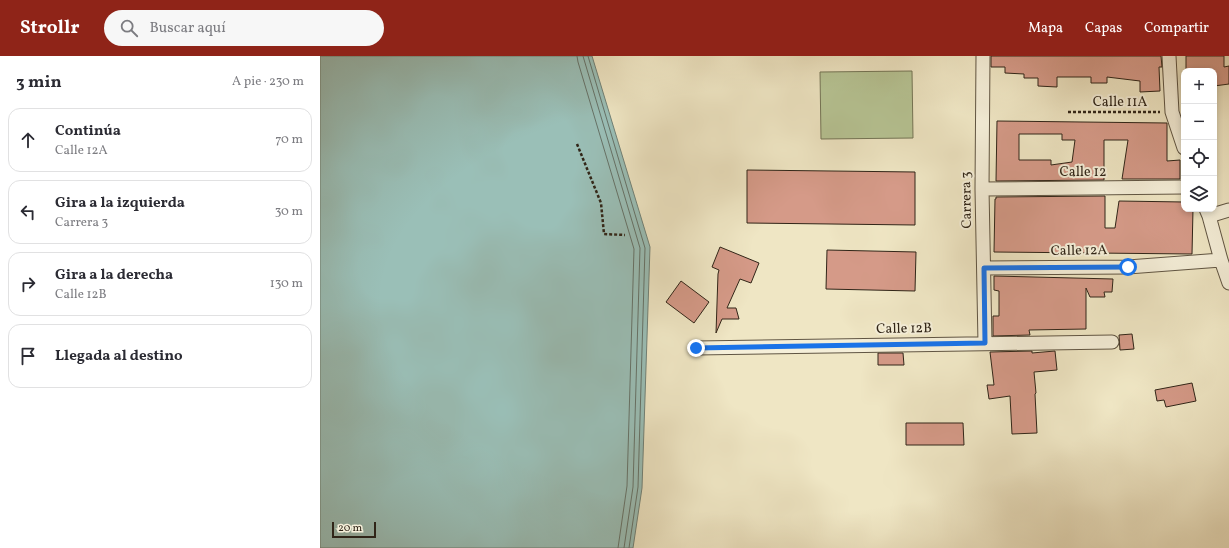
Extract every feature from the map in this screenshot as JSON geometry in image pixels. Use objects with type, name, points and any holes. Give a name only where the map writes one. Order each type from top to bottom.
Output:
[{"type":"street","name":"Carrera 3","points":[[982,56],[982,189],[985,343]]},
{"type":"street","points":[[1169,56],[1172,112],[1181,140]]},
{"type":"street","name":"Calle 12","points":[[982,189],[1181,187]]},
{"type":"street","points":[[1217,211],[1229,210]]},
{"type":"street","points":[[1208,212],[1229,283]]},
{"type":"street","name":"Calle 12A","points":[[984,268],[1128,267],[1221,260]]},
{"type":"street","name":"Calle 12B","points":[[696,348],[1112,342]]},
{"type":"path","name":"Calle 11A","points":[[1068,112],[1172,112]]},
{"type":"path","points":[[578,144],[601,203],[604,234],[625,235]]},
{"type":"green space","points":[[912,71],[913,138],[821,139],[820,72]]},
{"type":"water","points":[[320,56],[592,56],[650,247],[642,488],[633,548],[320,548]]},
{"type":"building","points":[[991,56],[1161,56],[1162,67],[1159,67],[1160,91],[1140,92],[1140,81],[1107,77],[1107,83],[1091,83],[1091,77],[1057,77],[1057,87],[1038,86],[1038,78],[1024,78],[1024,74],[1005,73],[1005,67],[991,67]]},
{"type":"building","points":[[1186,56],[1224,56],[1224,67],[1229,66],[1229,84],[1217,86],[1217,68],[1186,68]]},
{"type":"building","points":[[997,121],[1167,123],[1167,161],[1180,160],[1180,179],[1122,179],[1128,140],[1104,140],[1104,180],[996,181]],"holes":[[[1019,134],[1062,134],[1062,140],[1075,140],[1072,162],[1051,165],[1051,160],[1019,160]]]},
{"type":"building","points":[[747,170],[915,172],[915,225],[747,223]]},
{"type":"building","points":[[1105,196],[1105,228],[1115,228],[1119,201],[1181,202],[1181,212],[1193,212],[1192,254],[994,252],[996,197]]},
{"type":"building","points":[[720,247],[759,263],[751,283],[740,279],[727,308],[736,308],[739,319],[722,319],[716,333],[719,270],[712,267]]},
{"type":"building","points":[[827,250],[916,252],[915,291],[826,289]]},
{"type":"building","points":[[994,276],[1113,279],[1112,292],[1104,292],[1105,297],[1090,297],[1086,288],[1086,329],[1029,330],[1030,335],[993,336],[993,316],[999,316],[999,291],[994,290]]},
{"type":"building","points":[[681,281],[709,302],[694,323],[666,302]]},
{"type":"building","points":[[1132,334],[1134,349],[1120,350],[1119,335]]},
{"type":"building","points":[[1032,351],[1032,353],[1055,351],[1057,370],[1034,372],[1037,433],[1012,434],[1010,396],[989,399],[987,385],[994,385],[990,352]]},
{"type":"building","points":[[878,353],[903,353],[904,365],[878,365]]},
{"type":"building","points":[[1192,383],[1196,401],[1166,407],[1164,400],[1157,401],[1155,390]]},
{"type":"building","points":[[906,423],[963,423],[964,445],[906,445]]},
{"type":"route","points":[[696,348],[985,343],[984,268],[1128,267]]}]
